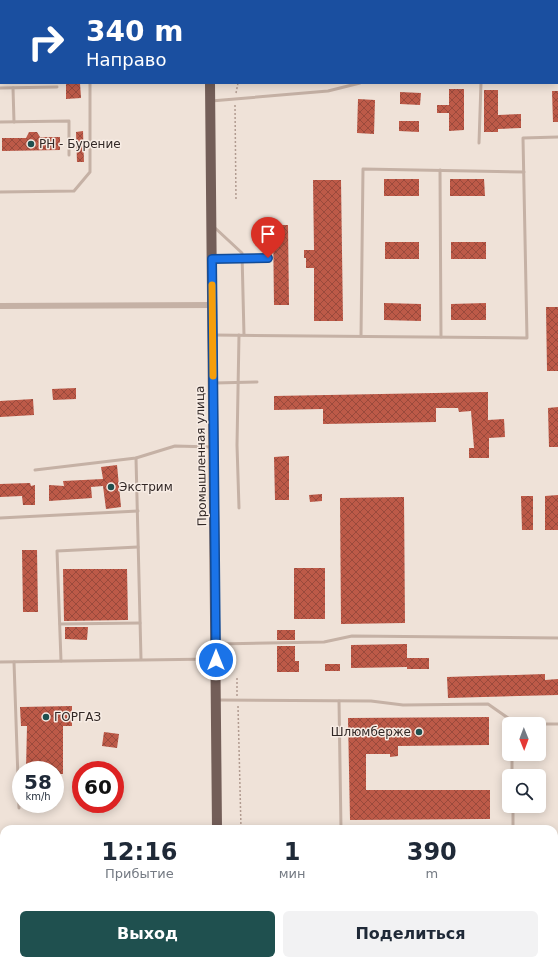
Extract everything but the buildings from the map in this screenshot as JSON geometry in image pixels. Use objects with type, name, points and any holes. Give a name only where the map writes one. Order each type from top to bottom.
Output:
[{"type":"main road","name":"Промышленная улица","points":[[210,84],[217,825]]},
{"type":"street","points":[[0,306],[212,305]]},
{"type":"lane","points":[[0,192],[74,191],[90,172],[90,84]]},
{"type":"lane","points":[[210,101],[328,91],[356,84]]},
{"type":"lane","points":[[479,142],[481,84]]},
{"type":"lane","points":[[0,88],[58,87]]},
{"type":"lane","points":[[13,88],[14,122]]},
{"type":"lane","points":[[0,122],[69,121],[69,155]]},
{"type":"lane","points":[[212,335],[527,338],[523,138],[558,137]]},
{"type":"lane","points":[[361,336],[363,169],[524,172]]},
{"type":"lane","points":[[440,170],[441,337]]},
{"type":"lane","points":[[211,224],[242,253],[244,335]]},
{"type":"lane","points":[[212,259],[268,258]]},
{"type":"lane","points":[[239,335],[239,508]]},
{"type":"lane","points":[[213,383],[257,382]]},
{"type":"lane","points":[[35,470],[136,458],[175,446],[213,447]]},
{"type":"lane","points":[[136,458],[141,659]]},
{"type":"lane","points":[[0,518],[138,511]]},
{"type":"lane","points":[[61,661],[57,551],[138,547]]},
{"type":"lane","points":[[60,624],[140,622]]},
{"type":"lane","points":[[215,644],[324,642],[352,636],[558,638]]},
{"type":"lane","points":[[0,662],[141,659],[216,660]]},
{"type":"lane","points":[[14,662],[17,761]]},
{"type":"lane","points":[[216,700],[339,700],[371,701],[403,705],[488,704],[506,717]]},
{"type":"lane","points":[[339,700],[341,825]]},
{"type":"lane","points":[[546,724],[558,724]]},
{"type":"lane","points":[[513,813],[513,825]]},
{"type":"path","points":[[236,201],[235,100],[238,84]]},
{"type":"path","points":[[238,676],[237,700],[241,825]]},
{"type":"slow traffic","points":[[212,285],[213,376]]},
{"type":"place","name":"РН - Бурение","points":[[31,144]]},
{"type":"place","name":"Экстрим","points":[[111,487]]},
{"type":"place","name":"ГОРГАЗ","points":[[46,717]]},
{"type":"place","name":"Шлюмберже","points":[[419,732]]},
{"type":"route","points":[[216,660],[212,259],[268,258]]}]
